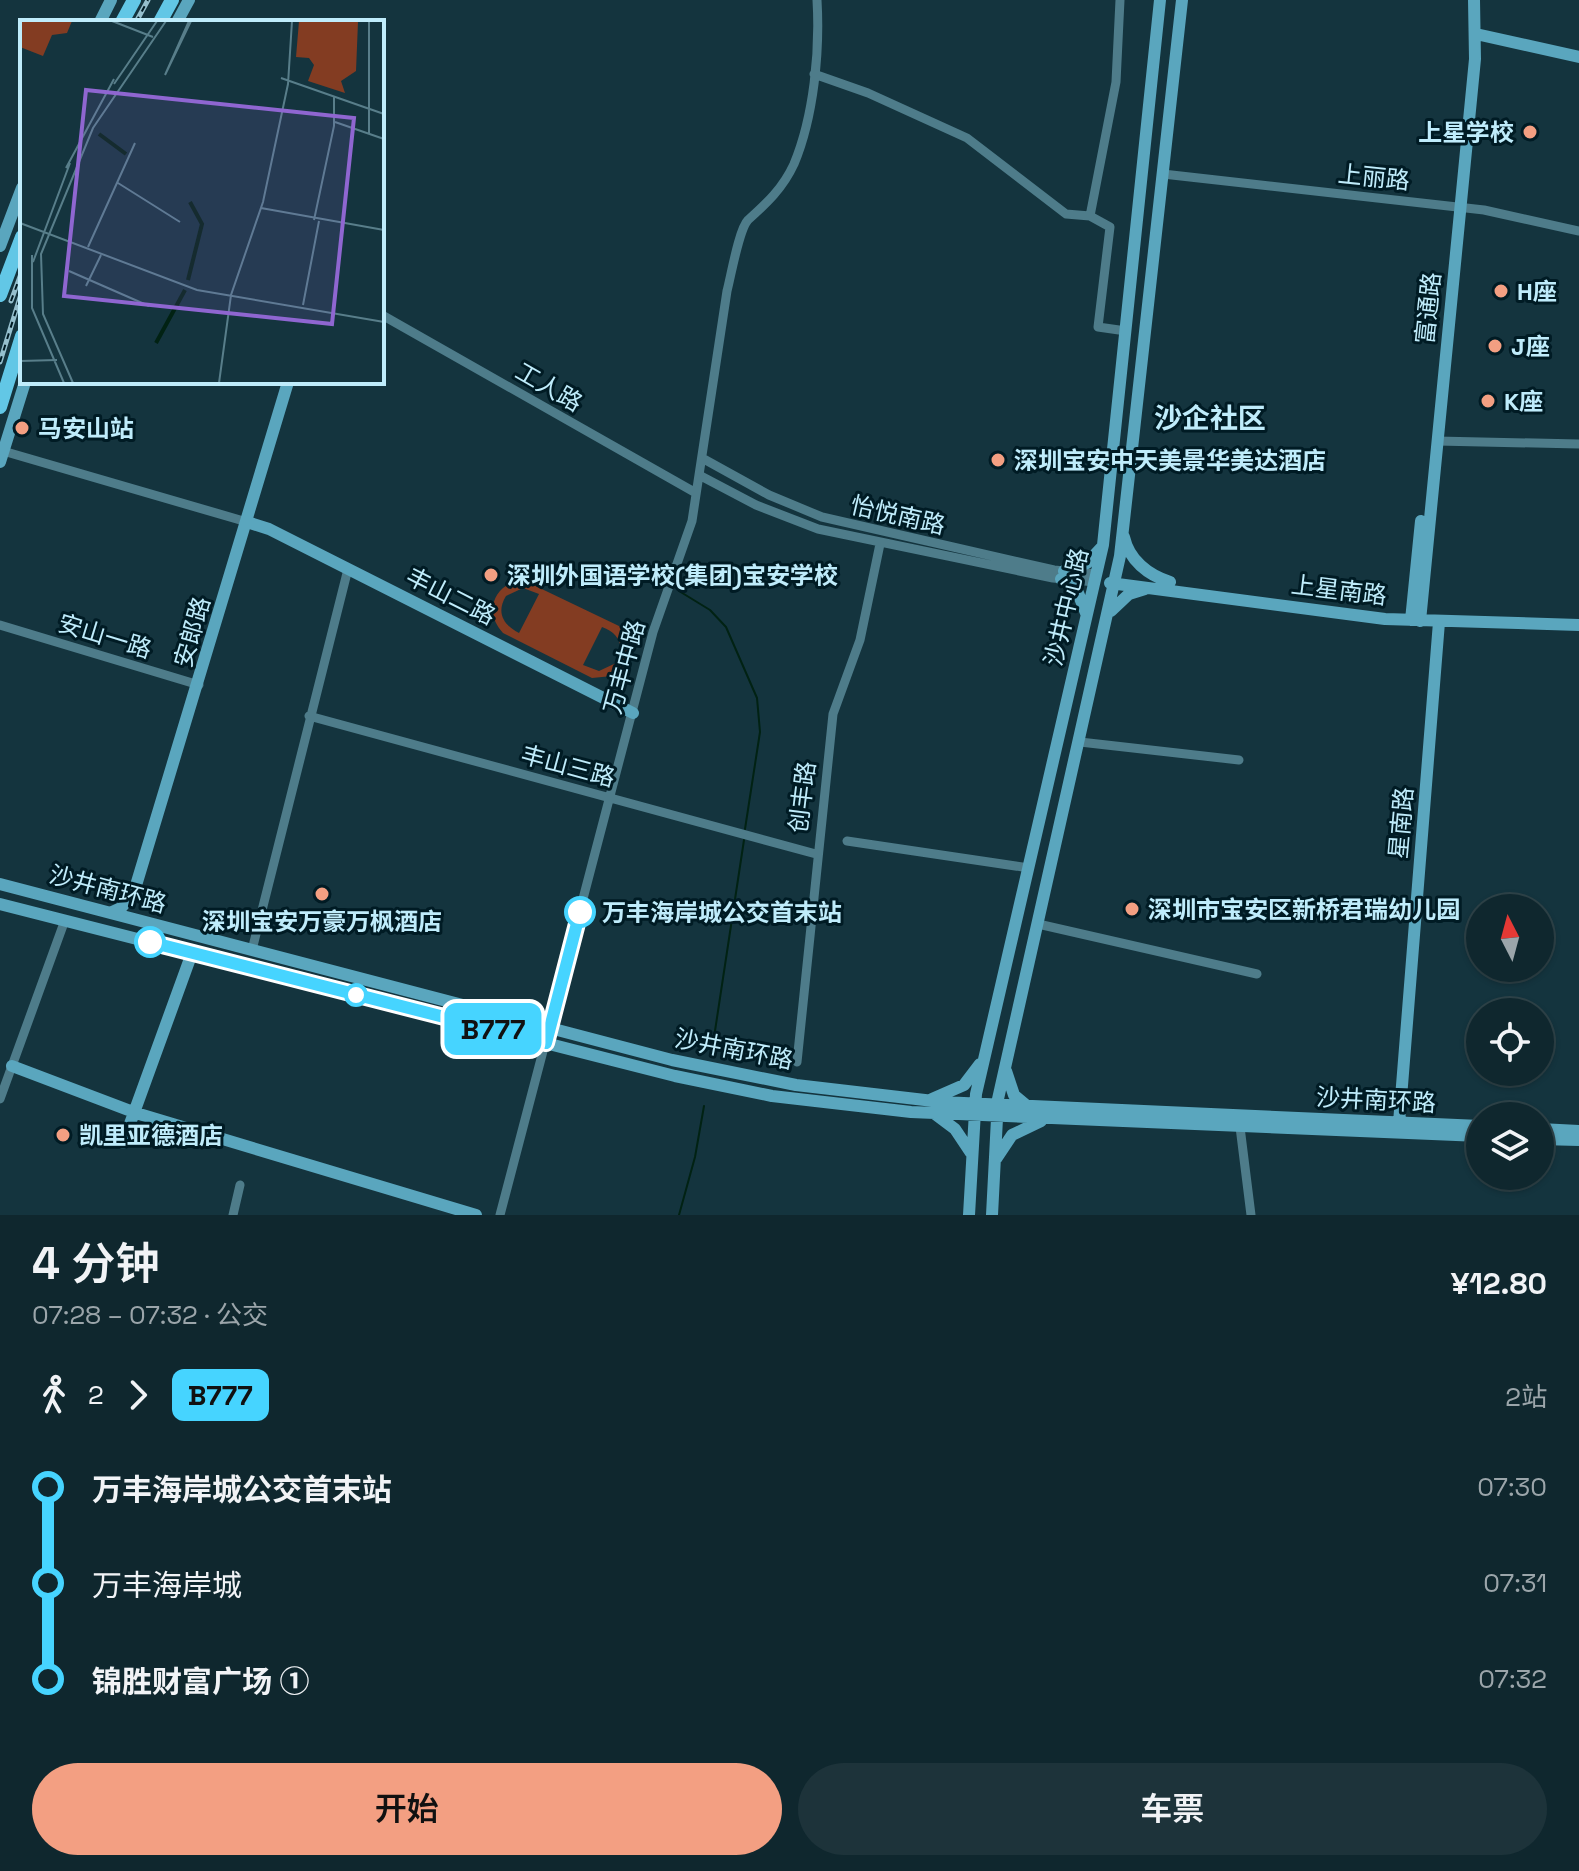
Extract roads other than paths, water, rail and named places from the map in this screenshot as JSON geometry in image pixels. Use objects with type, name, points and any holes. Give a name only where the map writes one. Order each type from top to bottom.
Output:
[{"type":"main road","points":[[123,20],[134,0]]},
{"type":"main road","points":[[161,20],[172,0]]},
{"type":"main road","points":[[0,295],[20,242]]},
{"type":"main road","points":[[0,407],[20,342]]},
{"type":"street","points":[[101,20],[111,0]]},
{"type":"street","points":[[178,20],[189,0]]},
{"type":"street","name":"万丰中路","points":[[500,1215],[653,632],[689,532],[727,291],[746,222],[769,203],[794,163],[803,138],[814,74],[817,0]]},
{"type":"street","points":[[1090,216],[1116,82],[1120,0]]},
{"type":"street","name":"沙井中心路","points":[[969,1215],[974,1110],[985,1054],[1103,545],[1160,0]]},
{"type":"street","name":"沙井中心路","points":[[992,1215],[997,1111],[1005,1069],[1116,580],[1182,0]]},
{"type":"street","name":"富通路","points":[[1416,617],[1437,441],[1457,207],[1468,58],[1466,0]]},
{"type":"street","name":"富通路","points":[[1416,617],[1476,34],[1474,0]]},
{"type":"street","points":[[1476,34],[1579,57]]},
{"type":"street","points":[[814,74],[868,93],[967,138],[1066,214],[1090,216],[1110,227],[1098,327],[1126,331]]},
{"type":"street","name":"上丽路","points":[[1163,174],[1457,207],[1579,231]]},
{"type":"street","points":[[0,246],[5,215],[20,191]]},
{"type":"street","name":"工人路","points":[[384,316],[696,493]]},
{"type":"street","points":[[24,384],[2,456],[247,522]]},
{"type":"street","name":"安郎路","points":[[134,892],[287,384]]},
{"type":"street","points":[[1437,441],[1579,444]]},
{"type":"street","name":"怡悦南路","points":[[702,458],[769,495],[822,517],[1062,575]]},
{"type":"street","name":"怡悦南路","points":[[699,475],[781,515],[818,529],[880,544],[1096,578]]},
{"type":"street","name":"丰山二路","points":[[247,522],[269,529],[633,713]]},
{"type":"street","points":[[1123,529],[1126,544],[1136,561],[1151,574],[1170,582]]},
{"type":"street","name":"创丰路","points":[[797,1062],[816,854],[833,714],[860,640],[880,544]]},
{"type":"street","points":[[1087,618],[1078,593],[1062,575],[1087,563],[1103,545]]},
{"type":"street","points":[[252,950],[348,569]]},
{"type":"street","name":"上星南路","points":[[1096,578],[1170,582],[1439,622],[1579,625]]},
{"type":"street","name":"上星南路","points":[[1116,580],[1150,588],[1416,617],[1579,618]]},
{"type":"street","points":[[1108,617],[1129,594],[1150,588]]},
{"type":"street","name":"星南路","points":[[1399,1123],[1439,622]]},
{"type":"street","name":"安山一路","points":[[0,625],[199,685]]},
{"type":"street","name":"丰山三路","points":[[309,716],[816,854]]},
{"type":"street","points":[[1080,742],[1239,760]]},
{"type":"street","points":[[847,841],[1029,868]]},
{"type":"street","name":"沙井南环路","points":[[0,884],[734,1074],[932,1113],[974,1110],[1050,1119],[1466,1135]]},
{"type":"street","points":[[110,913],[121,908],[134,892]]},
{"type":"street","points":[[134,892],[144,921]]},
{"type":"street","name":"沙井南环路","points":[[0,904],[727,1088],[888,1103],[923,1100],[974,1110]]},
{"type":"street","points":[[0,1099],[65,920]]},
{"type":"street","points":[[1038,924],[1257,974]]},
{"type":"street","points":[[123,1143],[192,953]]},
{"type":"street","points":[[923,1100],[946,1095],[964,1085],[985,1054]]},
{"type":"street","points":[[12,1066],[136,1113],[476,1215]]},
{"type":"street","points":[[1005,1069],[1014,1095],[1029,1106]]},
{"type":"street","name":"沙井南环路","points":[[997,1111],[1029,1106],[1466,1125]]},
{"type":"street","points":[[932,1113],[958,1132],[972,1157]]},
{"type":"street","points":[[993,1170],[1001,1150],[1012,1135],[1027,1125],[1050,1119]]},
{"type":"street","points":[[1240,1127],[1251,1215]]},
{"type":"street","points":[[1554,1130],[1579,1131]]},
{"type":"street","points":[[1554,1139],[1579,1140]]},
{"type":"street","points":[[233,1215],[240,1185]]},
{"type":"waterway","points":[[679,591],[710,610],[726,627],[757,698],[760,732],[745,829]]},
{"type":"waterway","points":[[713,1044],[744,840]]},
{"type":"waterway","points":[[679,1215],[695,1157],[704,1106]]},
{"type":"railway","points":[[137,20],[148,0]]},
{"type":"railway","points":[[11,301],[20,276]]},
{"type":"railway","points":[[0,362],[20,297]]},
{"type":"place","name":"上星学校","points":[[1530,132]]},
{"type":"place","name":"H座","points":[[1501,291]]},
{"type":"place","name":"J座","points":[[1495,346]]},
{"type":"place","name":"K座","points":[[1488,401]]},
{"type":"place","name":"马安山站","points":[[22,428]]},
{"type":"place","name":"深圳宝安中天美景华美达酒店","points":[[998,460]]},
{"type":"place","name":"深圳外国语学校(集团)宝安学校","points":[[491,575]]},
{"type":"place","name":"深圳宝安万豪万枫酒店","points":[[322,894]]},
{"type":"place","name":"深圳市宝安区新桥君瑞幼儿园","points":[[1132,909]]},
{"type":"place","name":"万丰海岸城公交首末站","points":[[580,912]]},
{"type":"place","name":"凯里亚德酒店","points":[[63,1135]]},
{"type":"district","name":"沙企社区","points":[[1210,418]]}]
